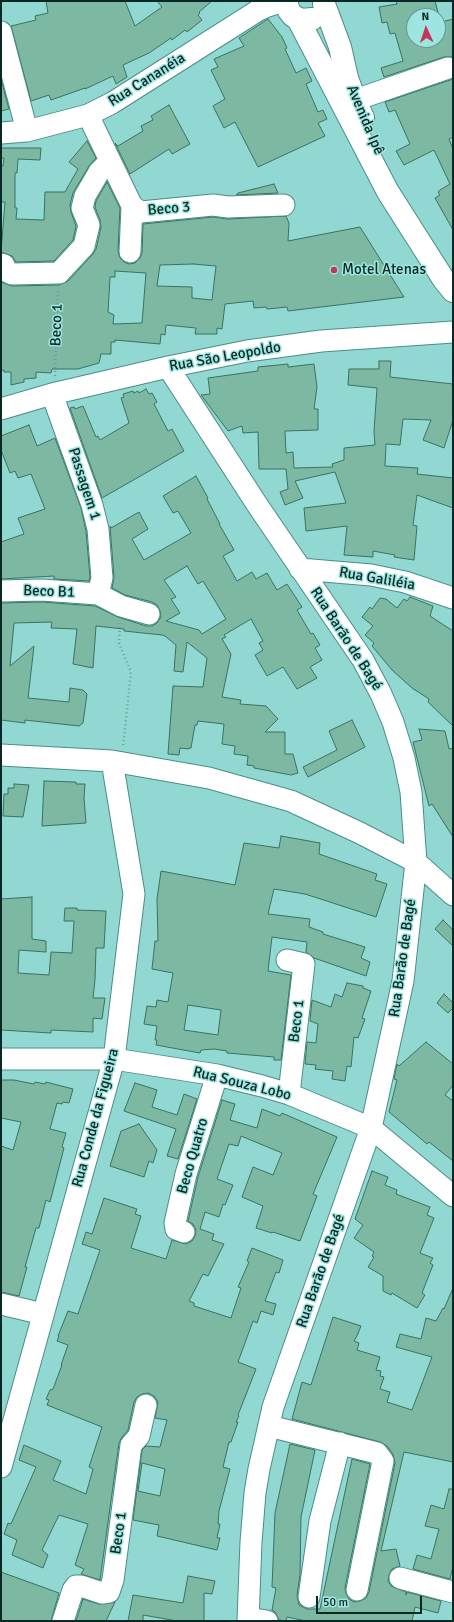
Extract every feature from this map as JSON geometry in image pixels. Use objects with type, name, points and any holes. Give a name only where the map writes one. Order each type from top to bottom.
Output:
[{"type":"main road","points":[[289,7],[302,20],[312,19],[320,13],[329,2]]},
{"type":"main road","name":"Avenida Ipê","points":[[329,2],[347,78],[355,100],[415,233]]},
{"type":"main road","name":"Avenida Ipê","points":[[289,7],[388,192],[453,291]]},
{"type":"street","name":"Rua Cananéia","points":[[1,133],[27,131],[88,115],[112,103],[262,5],[289,7]]},
{"type":"street","points":[[1,32],[27,131]]},
{"type":"street","points":[[355,100],[448,68]]},
{"type":"street","name":"Beco 3","points":[[88,115],[132,206],[143,212],[213,205],[228,207],[284,205]]},
{"type":"street","points":[[1,264],[4,265],[6,271],[12,274],[59,273],[84,246],[89,225],[82,208],[85,196],[99,172],[110,161]]},
{"type":"street","points":[[130,252],[132,206]]},
{"type":"street","name":"Rua São Leopoldo","points":[[1,408],[54,386],[247,351],[321,341],[453,332]]},
{"type":"street","name":"Rua Barão de Bagé","points":[[168,366],[258,506],[363,660],[382,694],[393,722],[404,758],[411,792],[416,862],[403,981],[371,1128],[273,1408],[269,1426],[255,1493],[251,1542],[254,1620]]},
{"type":"street","name":"Passagem 1","points":[[54,386],[98,528],[102,578],[98,594]]},
{"type":"street","name":"Rua Galiléia","points":[[300,569],[371,575],[405,582],[453,598]]},
{"type":"street","name":"Beco B1","points":[[1,591],[42,590],[98,594]]},
{"type":"street","points":[[98,594],[121,606],[149,614]]},
{"type":"street","points":[[1,755],[117,762],[209,778],[291,801],[360,833],[416,862],[453,896]]},
{"type":"street","name":"Rua Conde da Figueira","points":[[1,1467],[114,1059],[134,894],[117,762]]},
{"type":"street","name":"Beco 1","points":[[287,960],[304,964],[288,1094]]},
{"type":"street","name":"Rua Souza Lobo","points":[[1,1059],[114,1059],[217,1075],[288,1094],[371,1128],[453,1196]]},
{"type":"street","name":"Beco Quatro","points":[[184,1232],[176,1229],[175,1223],[186,1174],[217,1075]]},
{"type":"street","points":[[1,1304],[43,1314]]},
{"type":"street","name":"Beco 1","points":[[63,1621],[73,1590],[76,1586],[81,1586],[102,1593],[109,1592],[113,1580],[131,1445],[139,1436],[146,1405]]},
{"type":"street","points":[[269,1426],[377,1453],[383,1460],[356,1590]]},
{"type":"street","points":[[309,1598],[320,1521],[340,1443]]},
{"type":"street","points":[[400,1578],[453,1592]]},
{"type":"path","name":"Beco 1","points":[[54,386],[59,273]]},
{"type":"path","points":[[117,762],[131,672],[119,643],[121,606]]},
{"type":"building","points":[[46,1],[125,1],[135,26],[162,7],[157,1],[212,1],[199,12],[200,13],[198,15],[202,20],[187,32],[185,30],[172,40],[171,38],[149,53],[123,65],[127,77],[116,84],[113,76],[85,89],[51,100],[49,95],[31,101],[11,26],[36,20],[35,16],[48,13]]},
{"type":"building","points":[[396,1],[435,1],[437,8],[406,8],[406,48],[446,48],[446,21],[453,19],[453,57],[444,57],[384,77],[381,68],[403,61],[395,33],[390,34],[387,22],[382,23],[379,7],[397,4]]},
{"type":"building","points":[[268,19],[282,37],[287,48],[285,49],[296,73],[306,68],[312,81],[306,84],[318,112],[323,110],[327,119],[318,123],[325,136],[258,167],[235,122],[224,128],[213,106],[225,99],[211,70],[218,67],[214,59],[244,46],[239,38]]},
{"type":"building","points":[[1,79],[9,109],[1,111]]},
{"type":"building","points":[[453,79],[453,137],[449,139],[453,149],[453,230],[435,198],[440,195],[438,192],[440,190],[450,184],[434,150],[404,165],[396,151],[410,144],[395,110],[389,112],[385,102]]},
{"type":"building","points":[[169,105],[190,144],[172,154],[169,149],[130,174],[115,143],[118,146],[143,131],[141,126],[153,120],[151,116]]},
{"type":"building","points":[[87,141],[96,158],[89,166],[73,193],[70,205],[76,226],[73,240],[54,261],[16,262],[12,256],[1,252],[5,202],[1,202],[1,166],[3,166],[4,158],[1,158],[1,148],[41,148],[40,160],[18,159],[17,173],[15,173],[15,208],[17,208],[16,219],[44,220],[45,192],[65,192],[78,169],[69,162]]},
{"type":"building","points":[[107,182],[120,208],[118,251],[120,258],[129,264],[135,263],[140,258],[142,253],[143,224],[213,217],[228,219],[286,216],[289,223],[288,241],[360,227],[404,297],[288,311],[287,307],[267,309],[266,307],[254,308],[253,301],[225,304],[222,329],[217,328],[217,334],[195,334],[196,328],[166,325],[165,335],[161,334],[160,344],[115,340],[115,342],[111,342],[111,354],[101,354],[99,363],[78,369],[52,369],[51,373],[36,372],[36,378],[24,379],[24,382],[11,385],[11,372],[4,372],[4,370],[1,370],[1,282],[12,286],[59,285],[68,281],[96,249],[101,227],[95,207],[96,201]],"holes":[[[193,264],[216,266],[212,300],[192,298],[192,287],[157,286],[160,265]],[[115,271],[146,273],[142,323],[113,324],[114,315],[108,312],[110,277],[115,277]]]},
{"type":"building","points":[[274,184],[278,193],[236,195],[238,193]]},
{"type":"building","points":[[379,361],[391,361],[390,377],[453,384],[453,420],[444,448],[423,440],[431,420],[403,419],[400,445],[386,444],[385,466],[418,468],[417,474],[453,478],[453,508],[417,495],[413,525],[417,526],[414,560],[394,557],[395,555],[373,551],[373,557],[344,555],[347,526],[306,531],[304,508],[346,503],[335,472],[295,481],[303,498],[285,505],[280,492],[288,489],[286,469],[259,469],[258,432],[243,433],[242,426],[228,431],[201,395],[210,394],[208,378],[258,371],[258,367],[288,364],[288,367],[314,364],[317,387],[314,409],[318,409],[318,430],[285,431],[286,453],[293,452],[294,468],[333,467],[332,464],[344,460],[344,448],[375,445],[374,431],[377,388],[348,385],[349,369],[379,369]]},
{"type":"building","points":[[146,389],[149,394],[152,393],[157,402],[154,404],[168,431],[172,429],[184,451],[102,498],[70,408],[74,407],[75,409],[83,406],[96,437],[98,436],[100,440],[129,423],[121,398],[124,397],[123,394],[133,391],[134,393],[138,391],[139,393]]},
{"type":"building","points":[[29,425],[37,446],[55,438],[81,508],[86,531],[90,577],[89,581],[54,579],[54,576],[1,579],[1,542],[24,534],[18,518],[45,509],[31,474],[18,478],[15,471],[10,473],[1,450],[1,436]]},
{"type":"building","points":[[196,476],[208,498],[207,499],[219,524],[234,550],[223,556],[237,581],[252,572],[256,579],[267,573],[277,590],[287,584],[302,607],[297,610],[311,634],[313,633],[320,645],[315,648],[322,660],[310,667],[317,678],[297,689],[283,667],[267,676],[255,655],[263,650],[259,643],[263,641],[251,619],[224,635],[226,637],[222,639],[231,654],[222,697],[241,700],[240,704],[266,706],[278,719],[265,732],[285,732],[285,754],[293,754],[298,773],[291,775],[254,768],[254,766],[247,765],[248,756],[234,754],[235,746],[222,744],[224,724],[198,721],[197,725],[195,725],[191,748],[180,748],[179,755],[168,754],[173,686],[203,687],[207,658],[187,642],[183,672],[174,671],[176,645],[162,635],[96,626],[93,668],[73,664],[77,629],[51,628],[52,622],[14,623],[10,666],[34,646],[28,698],[69,702],[70,688],[83,690],[87,694],[83,723],[79,726],[25,720],[25,723],[1,720],[1,603],[42,602],[95,606],[118,617],[146,626],[152,626],[157,623],[161,617],[157,605],[152,602],[125,595],[112,588],[114,577],[110,526],[111,528],[139,512],[148,529],[132,539],[144,560],[191,533],[178,511],[173,513],[163,496]],"holes":[[[187,566],[198,584],[203,581],[226,619],[202,634],[199,630],[166,621],[180,613],[171,599],[176,597],[164,580]]]},
{"type":"building","points":[[410,597],[433,606],[430,616],[453,631],[453,726],[428,702],[429,699],[412,688],[392,670],[372,646],[374,643],[365,635],[373,626],[362,617],[370,607],[372,609],[380,598],[386,599],[397,608],[404,599],[407,601]]},
{"type":"building","points":[[352,720],[365,747],[308,777],[303,767],[337,750],[329,731]]},
{"type":"building","points":[[419,729],[445,731],[449,749],[453,748],[453,837],[432,804],[429,806],[413,742],[422,740]]},
{"type":"building","points":[[44,781],[76,782],[76,784],[85,784],[84,798],[86,823],[42,826]]},
{"type":"building","points":[[14,784],[29,785],[23,817],[3,816],[4,794],[8,794],[8,788],[14,788]]},
{"type":"building","points":[[281,836],[320,843],[319,854],[377,874],[375,880],[387,884],[376,917],[305,894],[274,889],[268,914],[310,919],[309,927],[323,932],[323,934],[365,947],[361,958],[370,962],[366,976],[314,958],[306,952],[307,942],[272,937],[268,971],[291,975],[281,1060],[274,1060],[274,1057],[227,1053],[227,1051],[214,1049],[201,1050],[200,1053],[156,1045],[157,1040],[155,1040],[157,1026],[144,1024],[147,1006],[156,1007],[157,1000],[168,1002],[173,973],[152,969],[155,941],[158,941],[157,899],[161,871],[235,885],[244,843],[279,848]],"holes":[[[188,1005],[221,1010],[218,1035],[184,1030]]]},
{"type":"building","points":[[32,897],[32,939],[46,941],[46,952],[19,950],[18,973],[49,975],[51,952],[72,953],[74,921],[64,921],[65,908],[106,911],[104,948],[96,948],[93,998],[105,998],[102,1019],[93,1018],[93,1032],[51,1030],[51,1033],[1,1030],[1,899]]},
{"type":"building","points":[[443,920],[453,930],[453,946],[435,929]]},
{"type":"building","points":[[347,983],[363,986],[363,988],[371,991],[362,1018],[365,1019],[358,1038],[354,1037],[351,1067],[347,1066],[345,1081],[332,1079],[333,1071],[315,1069],[316,1065],[305,1064],[307,1042],[316,1043],[318,1024],[310,1021],[312,1000],[331,1007],[335,994],[342,997]]},
{"type":"building","points":[[444,994],[453,1003],[453,1008],[448,1013],[437,1003]]},
{"type":"building","points":[[426,1042],[453,1064],[453,1085],[445,1095],[453,1101],[453,1161],[429,1142],[427,1144],[389,1112],[397,1080],[394,1079],[397,1064],[399,1066]]},
{"type":"building","points":[[1,1080],[14,1080],[34,1084],[35,1082],[45,1084],[46,1082],[73,1089],[69,1103],[57,1103],[50,1129],[66,1133],[62,1147],[64,1148],[50,1202],[46,1200],[39,1228],[36,1228],[25,1267],[27,1267],[19,1296],[1,1292],[1,1146],[13,1150],[21,1122],[1,1118]]},
{"type":"building","points":[[135,1083],[157,1090],[152,1107],[177,1115],[184,1094],[197,1099],[178,1159],[167,1156],[176,1129],[124,1111]]},
{"type":"building","points":[[222,1100],[235,1104],[230,1120],[257,1128],[262,1109],[280,1116],[282,1113],[337,1137],[313,1194],[317,1196],[300,1241],[256,1228],[263,1206],[242,1197],[253,1167],[273,1175],[282,1153],[241,1136],[238,1146],[229,1144],[217,1179],[233,1185],[225,1205],[223,1204],[219,1217],[205,1212],[200,1229],[214,1234],[212,1240],[224,1244],[208,1276],[203,1274],[189,1301],[194,1303],[194,1306],[231,1318],[241,1288],[238,1287],[249,1262],[247,1261],[252,1248],[283,1260],[279,1273],[276,1272],[265,1301],[276,1304],[273,1315],[261,1311],[257,1323],[253,1321],[238,1362],[256,1369],[238,1415],[239,1416],[236,1422],[238,1422],[231,1442],[229,1442],[223,1467],[230,1469],[219,1511],[218,1524],[220,1524],[217,1538],[220,1538],[217,1550],[157,1536],[159,1525],[133,1520],[142,1450],[146,1446],[160,1447],[167,1420],[155,1418],[158,1402],[154,1396],[148,1393],[137,1397],[134,1402],[128,1430],[119,1443],[100,1580],[81,1574],[84,1569],[75,1565],[88,1524],[59,1515],[42,1550],[48,1555],[43,1568],[12,1555],[17,1540],[4,1534],[8,1523],[11,1524],[36,1467],[19,1460],[24,1445],[61,1461],[53,1480],[86,1494],[93,1469],[89,1467],[102,1427],[47,1405],[49,1400],[46,1399],[50,1390],[53,1389],[68,1345],[57,1341],[58,1336],[68,1311],[78,1314],[100,1250],[82,1244],[86,1232],[92,1234],[104,1198],[137,1209],[135,1214],[141,1216],[131,1248],[166,1259],[172,1240],[186,1244],[192,1241],[195,1236],[196,1230],[193,1224],[188,1221],[198,1177]],"holes":[[[142,1463],[165,1469],[160,1496],[138,1491]]]},
{"type":"building","points":[[139,1124],[157,1150],[153,1163],[149,1161],[144,1177],[110,1166],[121,1131]]},
{"type":"building","points":[[372,1171],[388,1177],[385,1185],[397,1190],[396,1194],[430,1207],[427,1215],[434,1218],[420,1253],[433,1258],[430,1263],[433,1265],[422,1293],[425,1295],[417,1308],[392,1293],[391,1295],[383,1291],[383,1276],[368,1267],[374,1257],[372,1256],[374,1252],[354,1238],[363,1225],[355,1219]]},
{"type":"building","points":[[453,1288],[453,1462],[404,1452],[381,1551],[396,1549],[400,1566],[392,1569],[389,1575],[388,1581],[391,1586],[406,1592],[406,1595],[407,1592],[441,1601],[438,1613],[415,1607],[412,1621],[306,1621],[287,1617],[286,1621],[279,1620],[275,1612],[272,1610],[276,1588],[272,1587],[275,1513],[290,1444],[315,1450],[301,1517],[300,1575],[297,1595],[299,1605],[307,1609],[320,1609],[352,1459],[370,1464],[345,1588],[349,1599],[354,1602],[366,1598],[369,1592],[395,1463],[393,1454],[387,1446],[380,1442],[292,1419],[302,1382],[311,1385],[333,1317],[361,1326],[354,1341],[359,1343],[357,1350],[380,1357],[376,1370],[381,1371],[380,1376],[384,1377],[380,1389],[390,1392],[387,1402],[412,1410],[432,1357],[396,1347],[400,1334],[421,1339],[426,1318],[436,1321],[443,1308],[444,1309]]},
{"type":"building","points":[[449,1489],[453,1489],[453,1566],[450,1579],[413,1569],[417,1555],[431,1559],[439,1529],[425,1526],[431,1505],[444,1509]]},
{"type":"building","points":[[1,1572],[59,1593],[51,1621],[1,1621]]},
{"type":"building","points":[[188,1576],[215,1581],[212,1594],[204,1593],[204,1621],[177,1621],[143,1615],[143,1621],[128,1621],[133,1595],[183,1603]]},
{"type":"building","points":[[83,1599],[99,1604],[115,1602],[106,1621],[76,1621]]},
{"type":"place","name":"Motel Atenas","points":[[334,270]]}]
